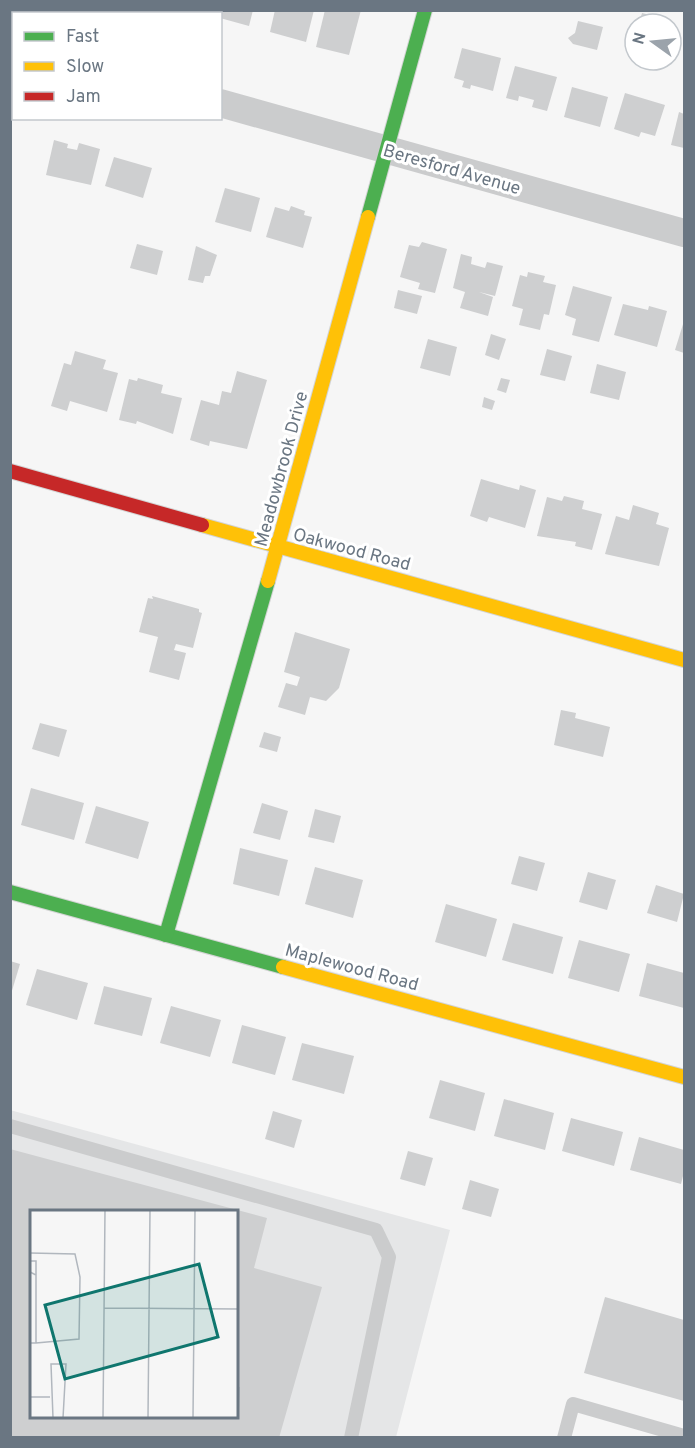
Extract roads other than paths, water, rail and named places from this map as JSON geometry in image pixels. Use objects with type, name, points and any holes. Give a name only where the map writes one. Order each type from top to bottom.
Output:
[{"type":"street","name":"Meadowbrook Drive","points":[[166,935],[278,547],[425,10]]},
{"type":"street","name":"Beresford Avenue","points":[[222,104],[684,233]]},
{"type":"street","name":"Oakwood Road","points":[[10,471],[684,660]]},
{"type":"street","name":"Maplewood Road","points":[[10,892],[684,1077]]},
{"type":"lane","points":[[10,1126],[376,1230],[389,1257],[351,1437]]},
{"type":"lane","points":[[564,1437],[573,1404],[684,1436]]}]
